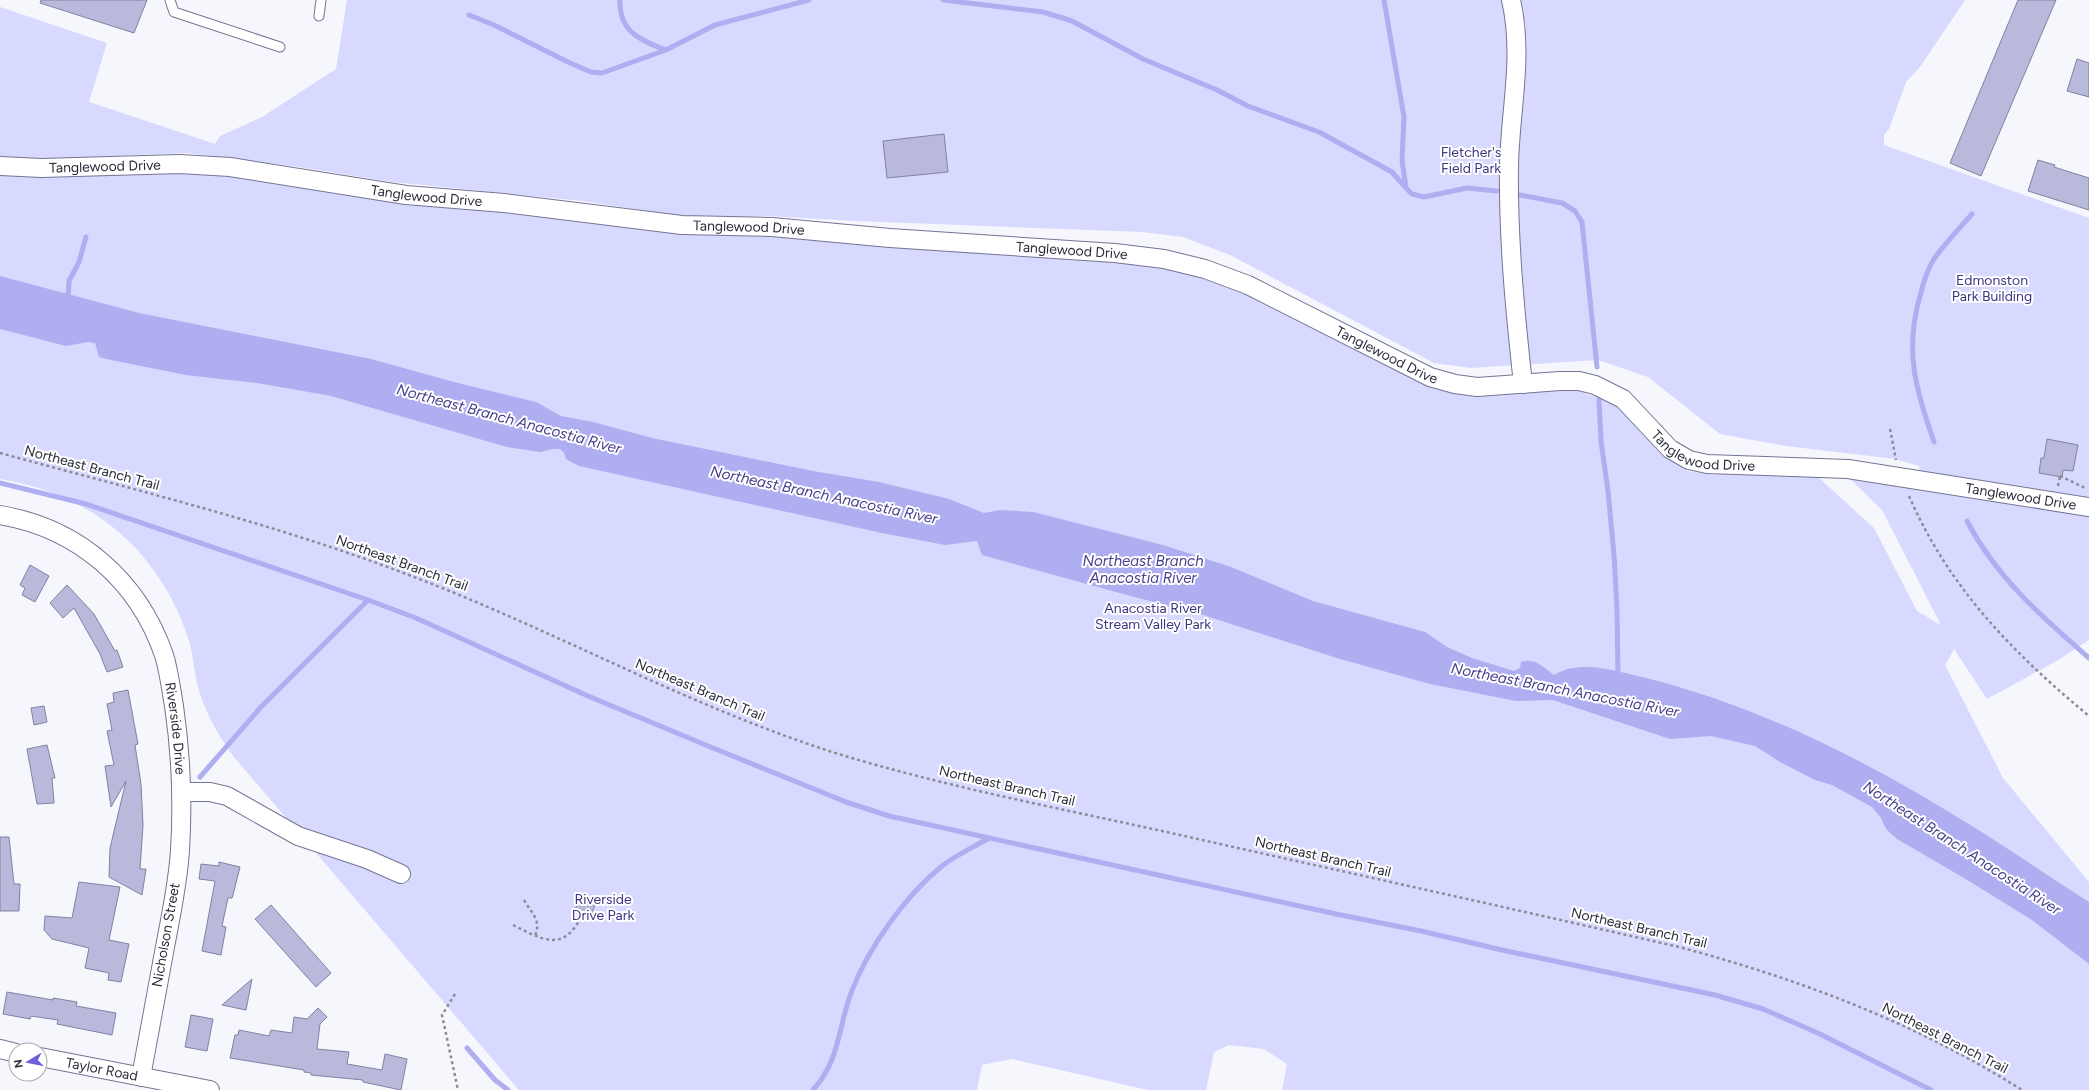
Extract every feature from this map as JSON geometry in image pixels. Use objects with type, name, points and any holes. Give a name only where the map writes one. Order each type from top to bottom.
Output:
[{"type":"street","points":[[1511,0],[1516,20],[1518,46],[1508,206],[1513,278],[1524,384]]},
{"type":"street","name":"Tanglewood Drive","points":[[0,166],[41,168],[180,164],[223,167],[406,195],[504,202],[682,225],[772,227],[890,238],[1115,253],[1164,259],[1204,269],[1248,285],[1430,377],[1455,384],[1476,387],[1579,381],[1610,391],[1623,399],[1670,449],[1689,460],[1729,466],[1848,469],[1901,476],[2089,507]]},
{"type":"street","name":"Riverside Drive","points":[[0,515],[41,525],[65,536],[88,551],[110,569],[130,590],[155,633],[164,655],[175,715],[182,792],[210,792],[227,796],[298,836],[367,859],[401,874]]},
{"type":"street","name":"Nicholson Street","points":[[141,1077],[171,913],[180,852],[182,792]]},
{"type":"street","name":"Taylor Road","points":[[48,1059],[210,1090]]},
{"type":"lane","points":[[170,0],[174,12],[280,47]]},
{"type":"lane","points":[[319,16],[322,0]]},
{"type":"path","points":[[1890,429],[1894,453],[1901,476],[1928,536],[1941,559],[1962,588],[2019,654],[2043,678],[2089,716]]},
{"type":"path","name":"Northeast Branch Trail","points":[[0,453],[225,515],[321,544],[410,575],[479,603],[644,679],[728,714],[848,756],[1048,806],[1679,946],[1763,971],[1852,1003],[1904,1026],[1956,1052],[2022,1090]]},
{"type":"path","points":[[2060,476],[2089,490]]},
{"type":"path","points":[[524,900],[538,921],[535,936]]},
{"type":"path","points":[[513,925],[546,941],[553,941],[563,938],[572,932],[582,915]]},
{"type":"path","points":[[454,994],[442,1015],[458,1090]]},
{"type":"green space","name":"Anacostia River Stream Valley Park","points":[[347,0],[1965,0],[1920,67],[1906,82],[1889,129],[1884,135],[1884,145],[2089,218],[2089,640],[2060,659],[1987,699],[1954,649],[1945,665],[2003,778],[2089,882],[2089,1090],[1282,1090],[1287,1064],[1264,1049],[1229,1045],[1214,1052],[1206,1090],[1148,1090],[1012,1059],[982,1065],[977,1090],[519,1090],[233,756],[216,730],[203,703],[197,683],[190,644],[178,611],[162,582],[142,556],[120,533],[94,514],[65,498],[34,487],[0,479],[0,171],[139,171],[216,174],[758,233],[1127,254],[1229,282],[1430,386],[1573,388],[1589,395],[1612,400],[1662,455],[1687,471],[1715,475],[1743,470],[1807,467],[1874,528],[1917,611],[1941,625],[1882,510],[1844,473],[1922,484],[1919,466],[1895,459],[1786,446],[1720,434],[1648,377],[1598,360],[1471,368],[1434,363],[1230,255],[1183,237],[1142,232],[856,221],[768,216],[694,218],[582,201],[393,182],[293,166],[187,153],[134,155],[58,161],[0,157],[0,7],[107,43],[89,102],[215,144],[220,136],[262,117],[336,69]]},
{"type":"water","name":"Northeast Branch Anacostia River","points":[[0,276],[139,313],[371,359],[454,382],[536,402],[561,416],[593,422],[652,438],[813,471],[879,482],[949,499],[984,513],[1000,510],[1033,512],[1163,545],[1231,567],[1313,601],[1425,632],[1447,647],[1472,658],[1514,671],[1520,668],[1521,662],[1526,661],[1539,664],[1554,675],[1564,670],[1575,668],[1598,668],[1642,677],[1732,704],[1817,740],[1900,783],[1994,840],[2089,902],[2089,964],[2032,920],[1897,839],[1886,829],[1881,818],[1872,807],[1832,785],[1815,780],[1780,762],[1755,746],[1711,736],[1670,739],[1553,700],[1516,701],[1430,684],[1340,659],[1197,613],[982,555],[977,541],[945,545],[882,533],[579,466],[566,459],[564,453],[560,449],[540,452],[507,447],[331,396],[257,383],[186,375],[106,359],[99,357],[95,343],[88,342],[66,346],[0,329]]},
{"type":"building","points":[[41,0],[147,0],[134,33],[40,3]]},
{"type":"building","points":[[2018,0],[2056,0],[1981,176],[1950,163]]},
{"type":"building","points":[[2077,59],[2089,63],[2089,97],[2067,91]]},
{"type":"building","points":[[944,134],[948,172],[887,178],[883,141]]},
{"type":"building","points":[[2038,160],[2055,165],[2054,167],[2089,178],[2089,210],[2028,191]]},
{"type":"building","points":[[2047,439],[2078,445],[2073,471],[2063,470],[2062,477],[2039,473],[2041,458],[2044,458]]},
{"type":"building","points":[[30,565],[49,576],[35,602],[22,595],[25,588],[20,585]]},
{"type":"building","points":[[67,585],[94,614],[115,651],[117,650],[123,667],[107,672],[100,654],[74,608],[63,618],[50,603]]},
{"type":"building","points":[[128,690],[138,744],[135,745],[141,784],[143,825],[140,869],[146,869],[142,895],[109,877],[110,848],[126,781],[111,807],[105,766],[114,765],[107,731],[112,730],[107,704],[114,702],[113,693]]},
{"type":"building","points":[[44,706],[47,722],[34,725],[31,708]]},
{"type":"building","points":[[47,745],[55,778],[52,778],[54,803],[37,804],[27,749]]},
{"type":"building","points":[[0,837],[9,837],[14,884],[20,884],[19,911],[0,911]]},
{"type":"building","points":[[219,862],[240,867],[232,898],[228,898],[222,926],[226,927],[221,955],[202,951],[215,881],[199,879],[201,864],[219,866]]},
{"type":"building","points":[[79,882],[120,887],[109,940],[129,944],[121,982],[108,980],[109,973],[85,968],[89,948],[52,939],[44,930],[45,916],[72,918]]},
{"type":"building","points":[[581,896],[596,902],[590,918],[574,912]]},
{"type":"building","points":[[271,905],[331,973],[316,987],[255,919]]},
{"type":"building","points":[[252,979],[246,1010],[222,1005]]},
{"type":"building","points":[[7,992],[53,1000],[53,998],[77,1002],[76,1006],[116,1013],[112,1035],[57,1024],[58,1020],[31,1016],[30,1019],[3,1014]]},
{"type":"building","points":[[318,1008],[327,1017],[320,1024],[317,1049],[349,1052],[347,1064],[382,1070],[385,1054],[407,1059],[401,1090],[363,1082],[363,1080],[311,1075],[311,1073],[304,1072],[304,1070],[230,1058],[235,1035],[238,1035],[239,1030],[269,1036],[271,1030],[292,1033],[294,1017],[307,1019]]},
{"type":"building","points":[[191,1015],[213,1019],[207,1051],[185,1047]]},
{"type":"waterway","points":[[620,0],[623,20],[627,27],[640,38],[666,50]]},
{"type":"waterway","points":[[469,15],[494,25],[570,63],[591,72],[602,73],[666,50],[715,25],[809,0]]},
{"type":"waterway","points":[[943,0],[1043,12],[1072,21],[1143,59],[1217,90],[1248,106],[1319,132],[1392,172],[1406,188]]},
{"type":"waterway","points":[[1384,0],[1404,117],[1402,160],[1406,188],[1412,194],[1424,197],[1467,188],[1497,191]]},
{"type":"waterway","points":[[1520,195],[1562,203],[1575,211],[1582,222],[1597,367]]},
{"type":"waterway","points":[[1934,442],[1922,405],[1914,370],[1913,335],[1915,316],[1927,272],[1934,259],[1972,214]]},
{"type":"waterway","points":[[68,299],[69,281],[79,262],[86,237]]},
{"type":"waterway","points":[[1599,400],[1601,441],[1608,491],[1614,555],[1618,676]]},
{"type":"waterway","points":[[0,483],[86,504],[368,600],[416,618],[588,696],[713,748],[846,802],[889,816],[1715,995],[1763,1009],[1820,1034],[1931,1090]]},
{"type":"waterway","points":[[1967,521],[1992,560],[2021,595],[2089,658]]},
{"type":"waterway","points":[[200,777],[261,707],[368,600]]},
{"type":"waterway","points":[[813,1090],[822,1079],[833,1055],[851,993],[858,976],[867,958],[889,924],[928,878],[947,862],[989,838]]},
{"type":"waterway","points":[[467,1048],[495,1080],[508,1090]]},
{"type":"park label","name":"Fletcher's Field Park","points":[[1471,160]]},
{"type":"park label","name":"Edmonston Park Building","points":[[1992,288]]},
{"type":"park label","name":"Riverside Drive Park","points":[[603,908]]}]
